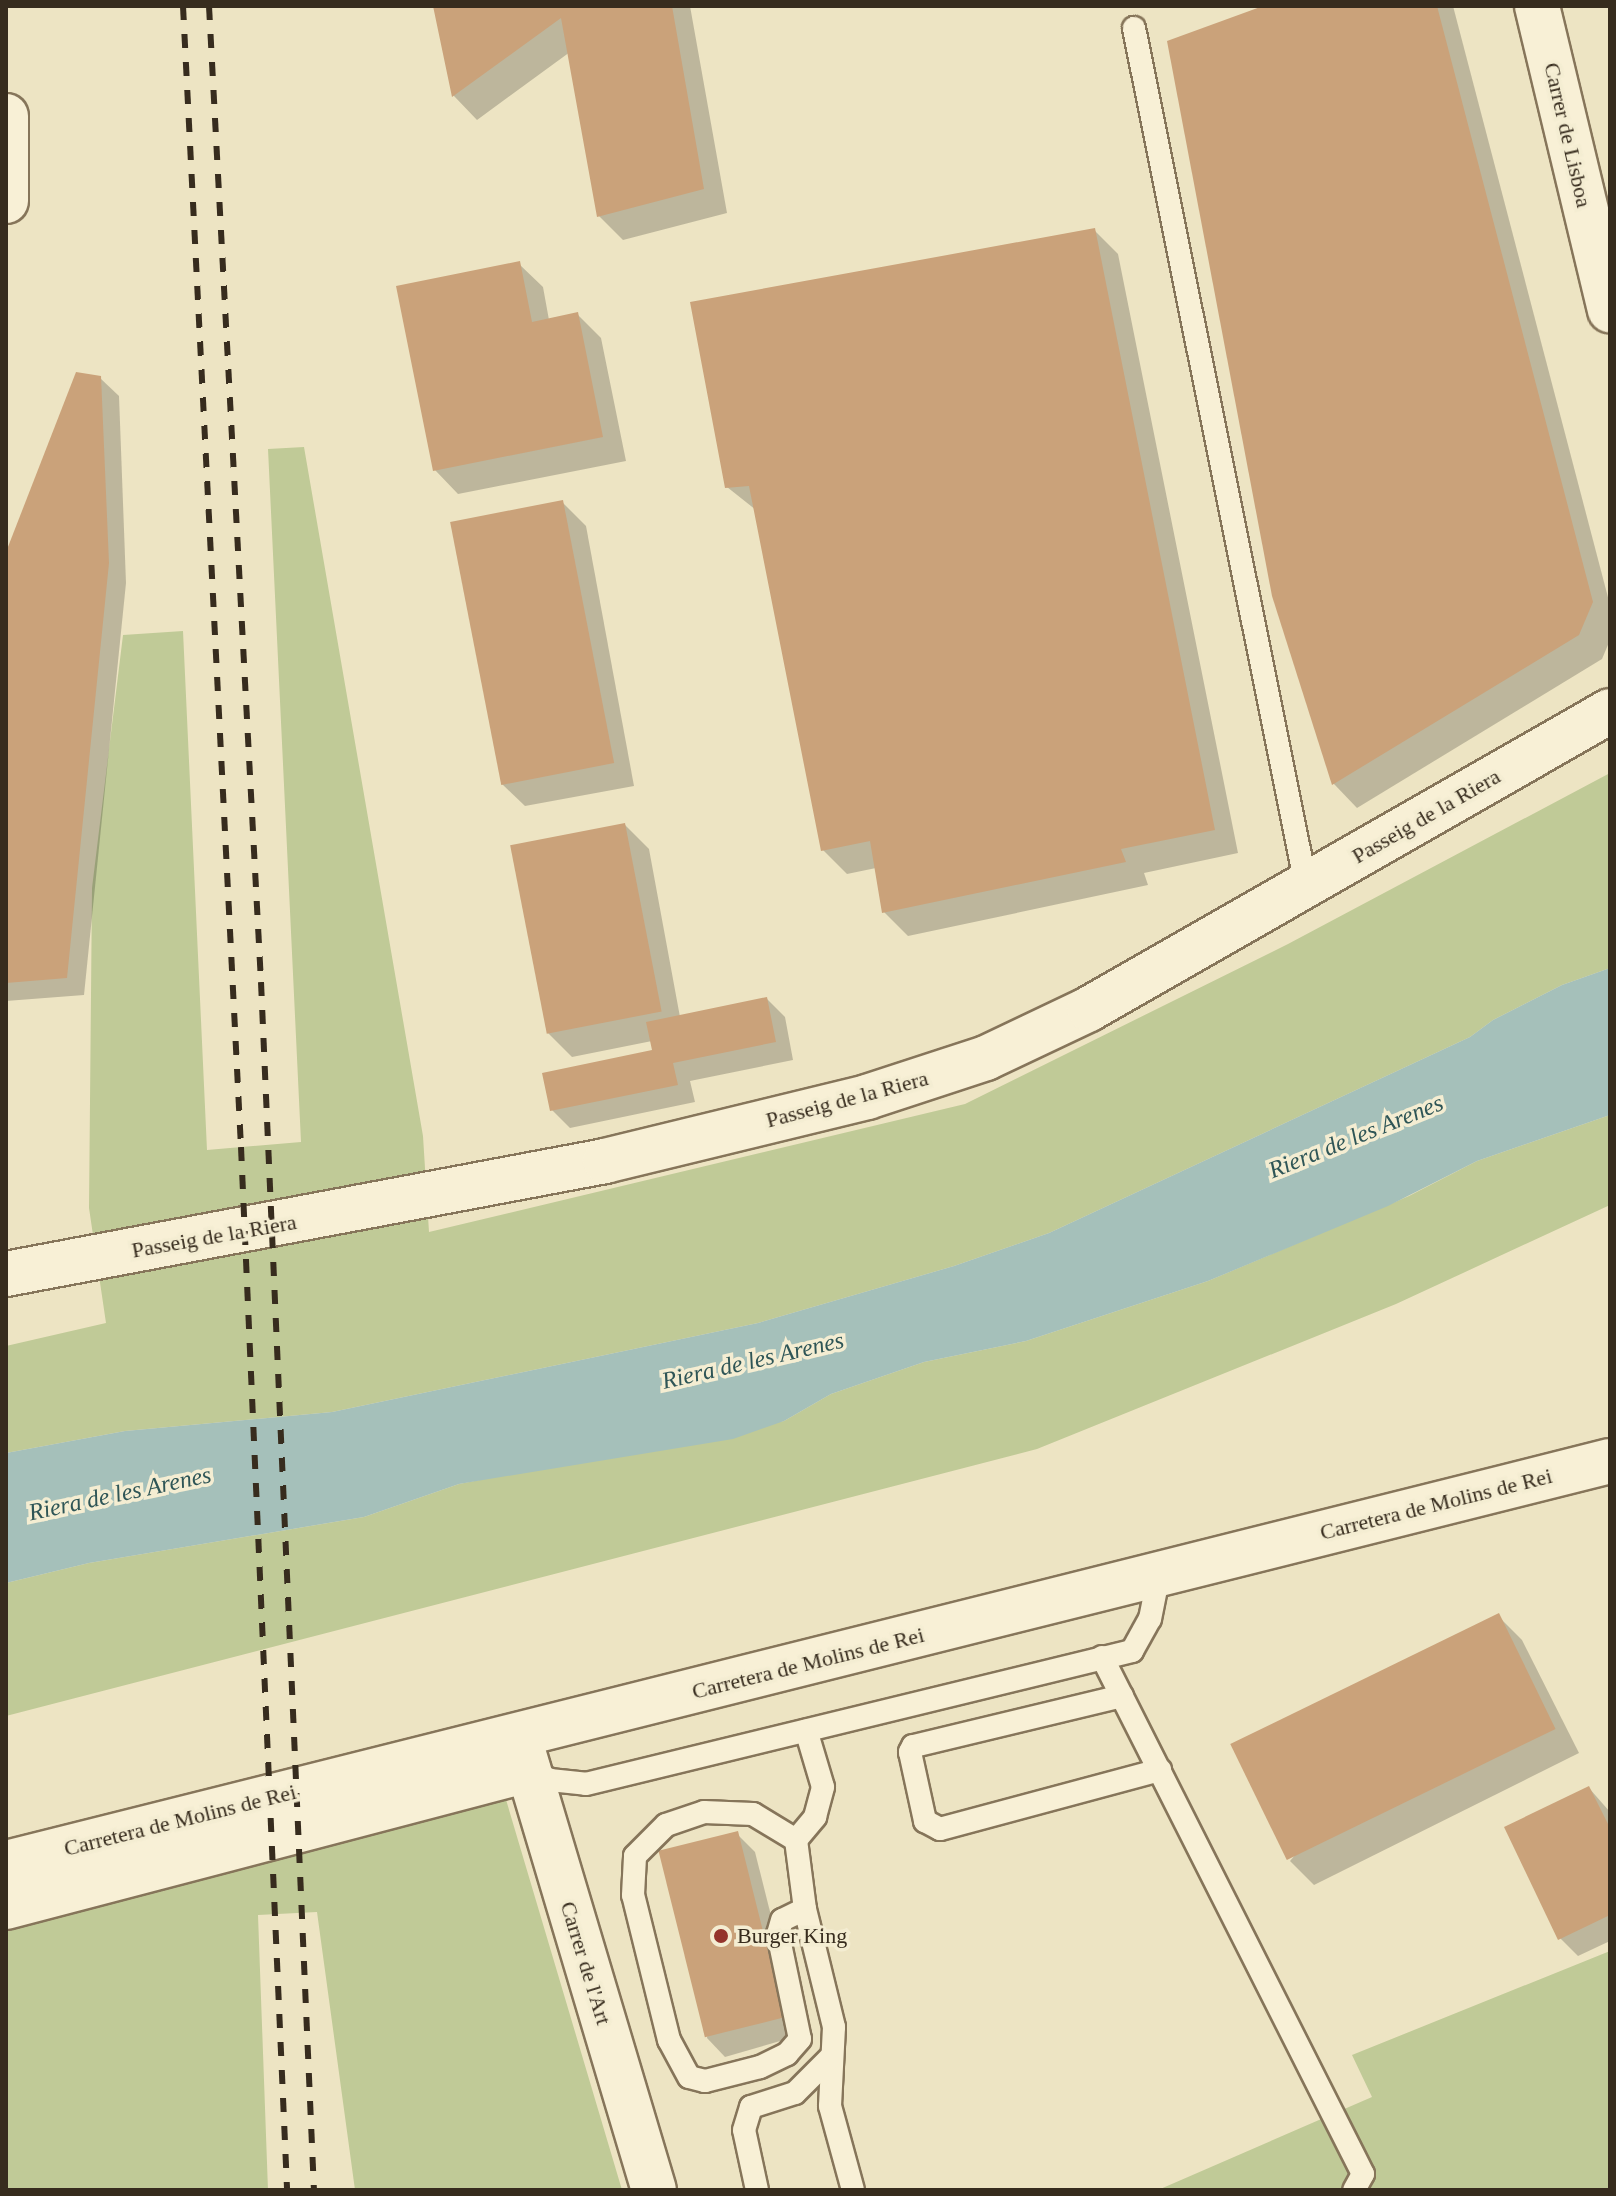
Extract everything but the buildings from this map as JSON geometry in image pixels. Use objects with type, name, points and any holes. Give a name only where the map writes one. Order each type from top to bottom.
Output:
[{"type":"street","name":"Carrer de Lisboa","points":[[1537,6],[1610,310]]},
{"type":"street","points":[[6,116],[6,201]]},
{"type":"street","name":"Passeig de la Riera","points":[[6,1274],[530,1177],[867,1097],[986,1058],[1089,1009],[1610,711]]},
{"type":"street","name":"Carretera de Molins de Rei","points":[[6,1907],[523,1753],[1159,1574],[1610,1461]]},
{"type":"street","name":"Carretera de Molins de Rei","points":[[6,1863],[523,1753]]},
{"type":"street","name":"Carrer de l'Art","points":[[523,1753],[654,2190]]},
{"type":"lane","points":[[1134,28],[1306,885]]},
{"type":"lane","points":[[523,1753],[550,1780],[586,1784],[1132,1651],[1150,1619],[1159,1574]]},
{"type":"lane","points":[[1102,1657],[1363,2174],[1354,2190]]},
{"type":"lane","points":[[1122,1696],[913,1746],[910,1752],[925,1821],[940,1829],[1160,1770]]},
{"type":"lane","points":[[806,1730],[823,1787],[815,1817],[796,1840],[805,1909],[834,2027],[830,2058],[830,2106],[853,2190]]},
{"type":"lane","points":[[796,1840],[753,1814],[704,1812],[666,1825],[635,1856],[633,1895],[640,1924],[669,2040],[689,2077],[705,2081],[760,2067],[787,2054],[800,2039],[778,1934],[782,1920],[805,1909]]},
{"type":"lane","points":[[757,2190],[744,2130],[751,2107],[795,2093],[830,2058]]},
{"type":"green space","points":[[304,447],[423,1136],[429,1232],[965,1104],[1288,944],[1610,773],[1610,968],[1562,985],[1493,1020],[1470,1037],[1049,1233],[954,1266],[758,1323],[332,1412],[125,1431],[6,1453],[6,1346],[106,1323],[89,1208],[92,888],[123,635],[183,631],[207,1150],[301,1142],[268,449]]},
{"type":"green space","points":[[1610,1115],[1610,1205],[1396,1304],[1037,1449],[6,1716],[6,1583],[89,1563],[364,1517],[459,1484],[784,1421],[831,1394],[924,1362],[1026,1341],[1208,1281],[1409,1196],[1477,1161]]},
{"type":"green space","points":[[496,1766],[622,2190],[355,2190],[317,1912],[258,1915],[268,2190],[6,2190],[6,1888]]},
{"type":"green space","points":[[1610,1951],[1610,2190],[1158,2190],[1372,2097],[1352,2055]]},
{"type":"water","name":"Riera de les Arenes","points":[[1610,968],[1610,1115],[1477,1161],[1388,1206],[1208,1281],[1026,1341],[924,1362],[831,1394],[784,1421],[733,1439],[459,1484],[364,1517],[89,1563],[6,1583],[6,1453],[125,1431],[332,1412],[758,1323],[954,1266],[1049,1233],[1470,1037],[1493,1020],[1562,985]]},
{"type":"railway","points":[[183,6],[241,1147],[287,2190]]},
{"type":"railway","points":[[209,6],[261,982],[314,2190]]},
{"type":"place","name":"Burger King","points":[[721,1936]]}]
